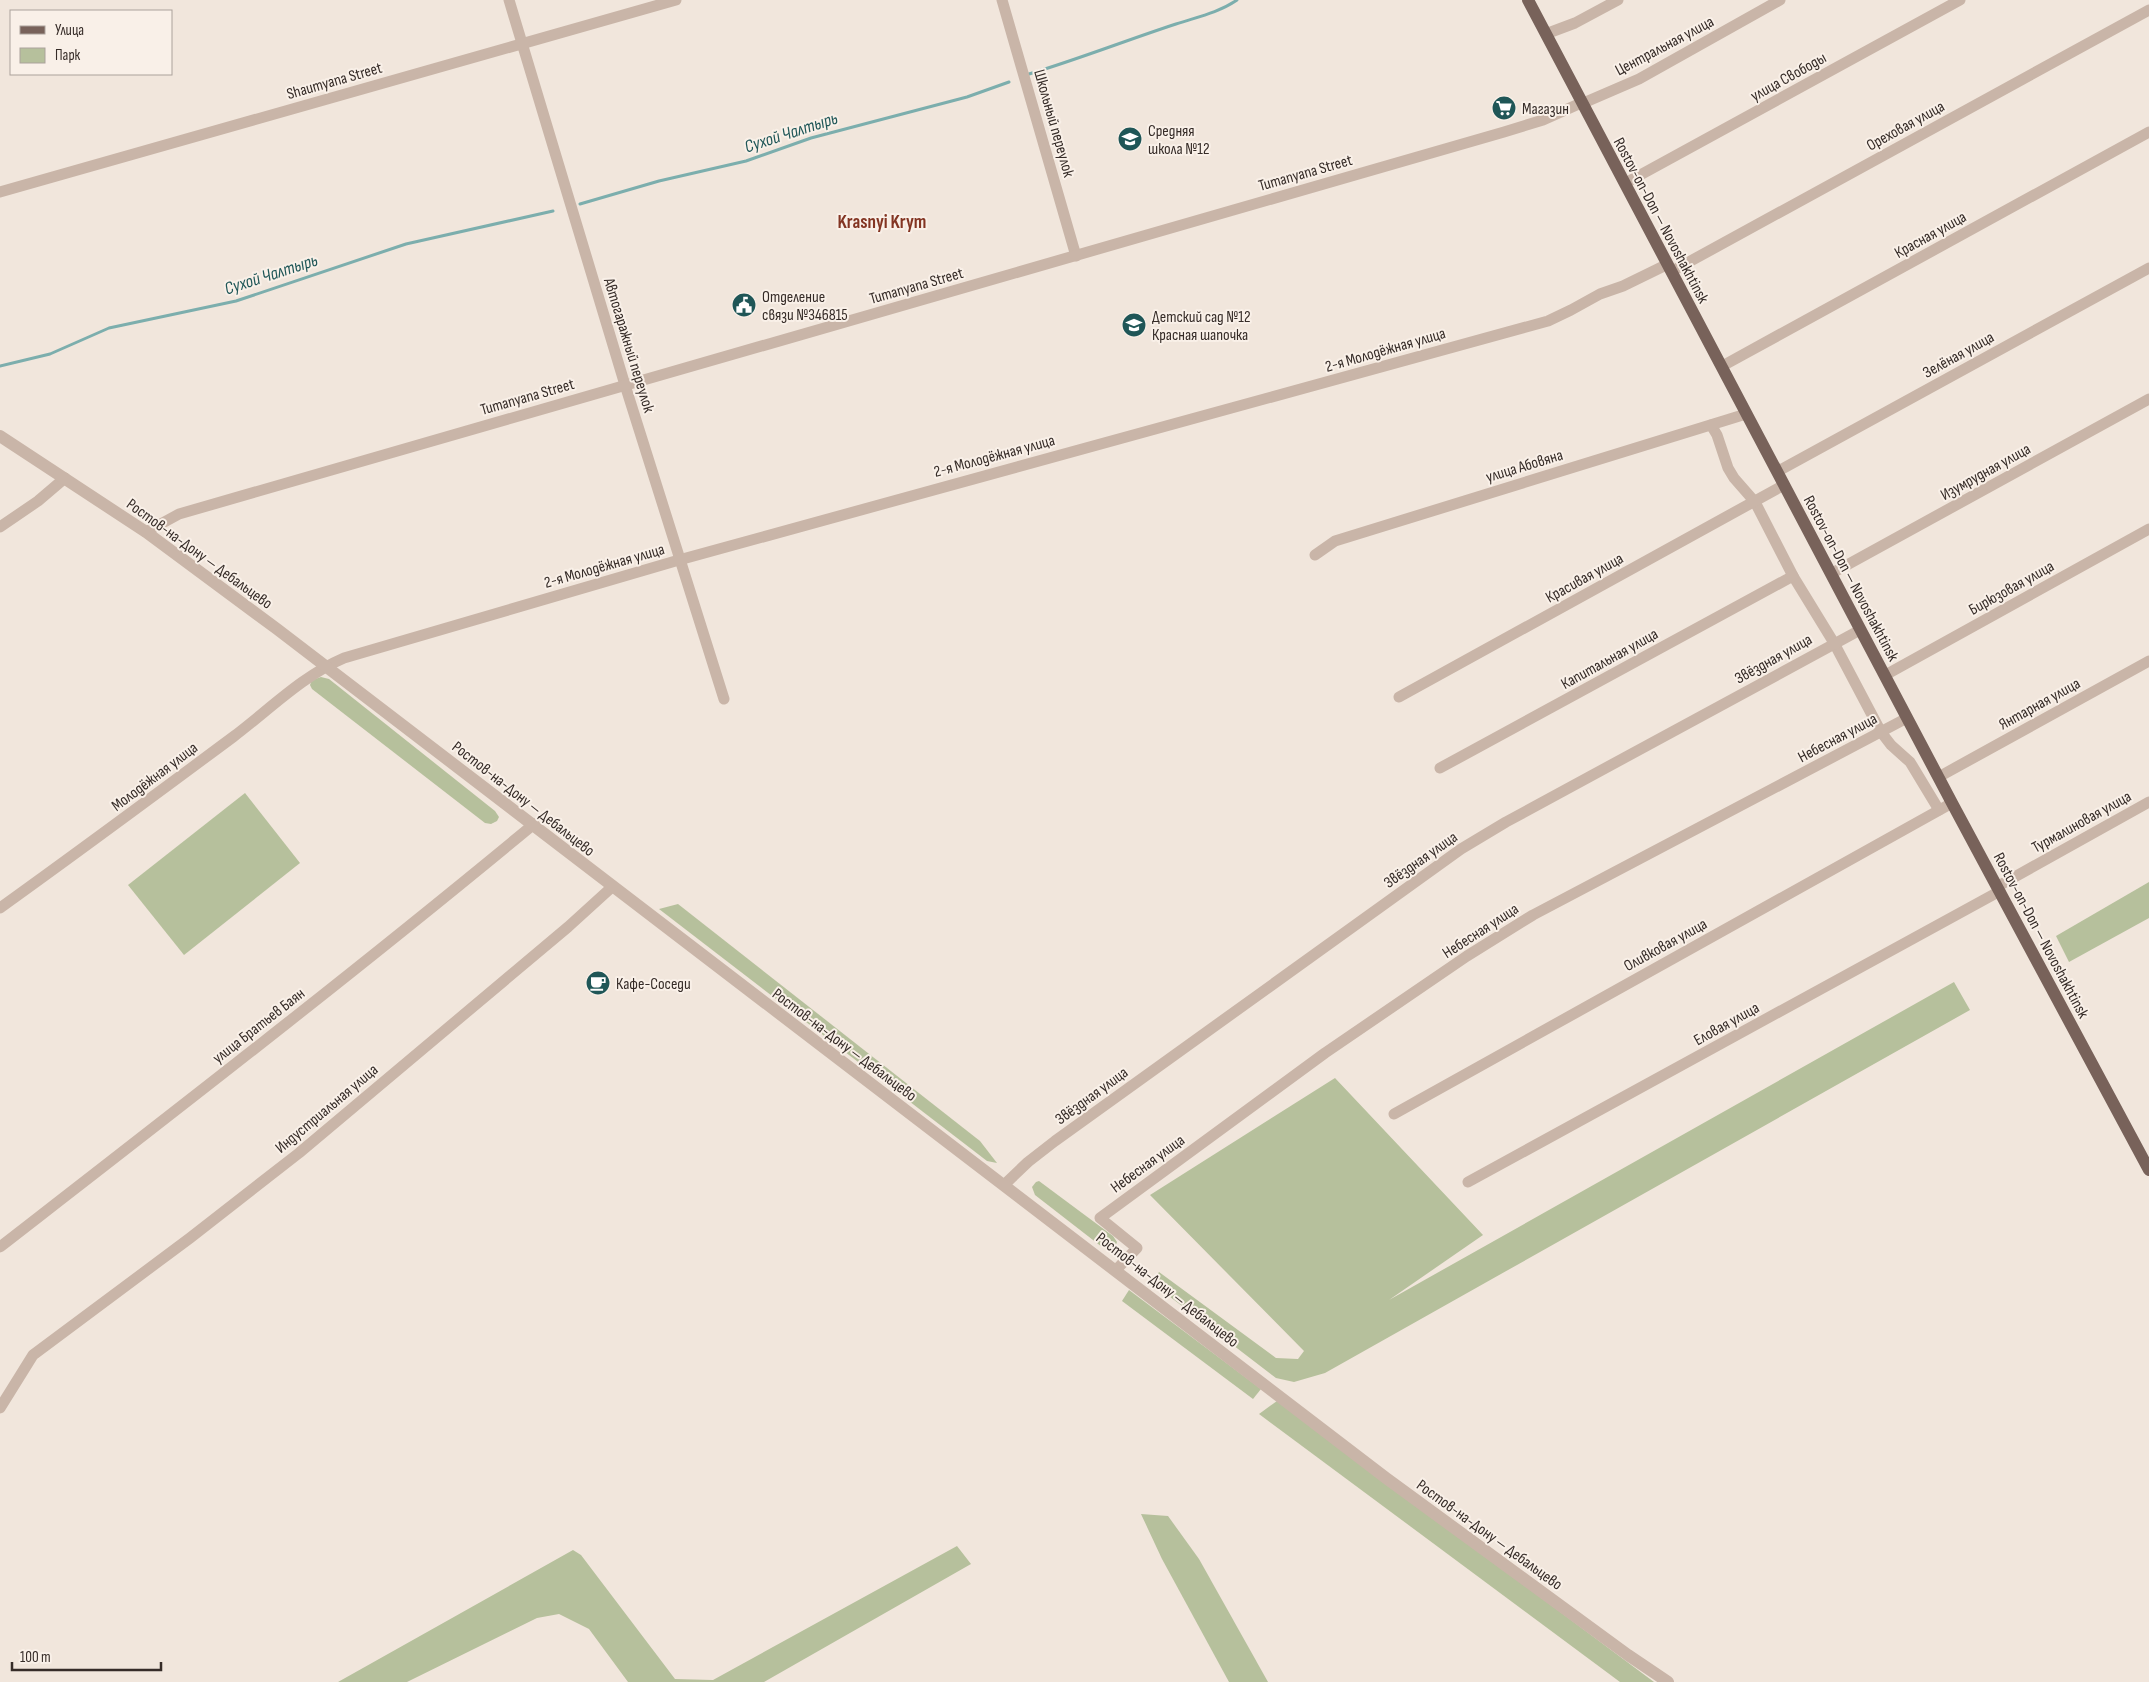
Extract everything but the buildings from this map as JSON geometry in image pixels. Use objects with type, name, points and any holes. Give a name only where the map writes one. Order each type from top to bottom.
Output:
[{"type":"main road","name":"Rostov-on-Don — Novoshakhtinsk","points":[[1528,0],[1631,180],[1671,267],[1726,364],[1944,774],[2149,1170]]},
{"type":"main road","name":"Rostov-on-Don — Novoshakhtinsk","points":[[1534,0],[1746,414],[1952,803],[2001,887]]},
{"type":"main road","name":"Rostov-on-Don — Novoshakhtinsk","points":[[2050,979],[2149,1159]]},
{"type":"street","name":"Автогаражный переулок","points":[[509,0],[624,385],[724,699]]},
{"type":"street","name":"Shaumyana Street","points":[[0,192],[676,0]]},
{"type":"street","name":"Школьный переулок","points":[[1002,0],[1076,256]]},
{"type":"street","points":[[1551,32],[1575,23],[1618,0]]},
{"type":"street","name":"Центральная улица","points":[[1585,102],[1639,79],[1780,0]]},
{"type":"street","name":"улица Свободы","points":[[1631,180],[1960,0]]},
{"type":"street","name":"Ореховая улица","points":[[1671,267],[2149,10]]},
{"type":"street","name":"Tumanyana Street","points":[[146,532],[179,514],[1520,127],[1543,120],[1585,102]]},
{"type":"street","name":"Красная улица","points":[[1726,364],[2149,132]]},
{"type":"street","name":"2-я Молодёжная улица","points":[[325,666],[357,653],[679,560],[1548,320],[1600,294],[1671,267]]},
{"type":"street","name":"Зелёная улица","points":[[1782,469],[2149,268]]},
{"type":"street","name":"Изумрудная улица","points":[[1836,571],[2149,399]]},
{"type":"street","name":"улица Абовяна","points":[[1315,555],[1335,541],[1746,414]]},
{"type":"street","points":[[1711,425],[1718,435],[1728,468],[1734,478],[1755,502],[1793,576],[1834,643],[1881,732],[1891,745],[1910,762],[1939,810]]},
{"type":"street","name":"Ростов-на-Дону — Дебальцево","points":[[0,436],[146,532],[534,824],[612,887],[1005,1184],[1386,1478],[1628,1655],[1668,1682]]},
{"type":"street","points":[[0,527],[38,501],[65,478]]},
{"type":"street","name":"Красивая улица","points":[[1399,697],[1784,485]]},
{"type":"street","name":"Бирюзовая улица","points":[[1889,673],[2149,529]]},
{"type":"street","name":"Капитальная улица","points":[[1440,768],[1793,576]]},
{"type":"street","name":"Звёздная улица","points":[[1005,1184],[1028,1162],[1461,849],[1506,822],[1860,630]]},
{"type":"street","name":"Янтарная улица","points":[[1944,774],[2149,661]]},
{"type":"street","name":"Молодёжная улица","points":[[0,908],[325,666]]},
{"type":"street","name":"Небесная улица","points":[[1116,1270],[1137,1248],[1100,1218],[1326,1053],[1467,956],[1525,920],[1907,718]]},
{"type":"street","name":"Турмалиновая улица","points":[[2001,887],[2149,802]]},
{"type":"street","name":"Оливковая улица","points":[[1394,1114],[1952,803]]},
{"type":"street","name":"улица Братьев Баян","points":[[0,1247],[163,1121],[467,880],[534,824]]},
{"type":"street","name":"Индустриальная улица","points":[[0,1408],[33,1355],[299,1153],[568,927],[612,887]]},
{"type":"street","name":"Еловая улица","points":[[1468,1182],[2001,887]]},
{"type":"green space","points":[[321,677],[329,679],[495,811],[499,817],[497,821],[491,824],[485,823],[312,689],[310,685],[312,680]]},
{"type":"green space","points":[[245,793],[300,863],[184,955],[128,885]]},
{"type":"green space","points":[[2149,882],[2149,918],[2069,962],[2056,936]]},
{"type":"green space","points":[[678,904],[980,1141],[997,1163],[987,1161],[659,909]]},
{"type":"green space","points":[[1954,982],[1970,1010],[1325,1373],[1294,1382],[1276,1378],[1152,1283],[1159,1272],[1276,1358],[1298,1359],[1304,1351],[1150,1195],[1335,1078],[1483,1235],[1389,1300]]},
{"type":"green space","points":[[1039,1181],[1113,1236],[1117,1242],[1115,1247],[1110,1249],[1102,1247],[1035,1195],[1032,1187]]},
{"type":"green space","points":[[1129,1290],[1261,1389],[1253,1399],[1122,1301]]},
{"type":"green space","points":[[1277,1401],[1654,1682],[1620,1682],[1259,1414]]},
{"type":"green space","points":[[1141,1514],[1168,1516],[1199,1559],[1268,1682],[1229,1682],[1162,1559]]},
{"type":"green space","points":[[957,1546],[971,1564],[764,1682],[628,1682],[589,1629],[559,1614],[537,1618],[407,1682],[338,1682],[573,1550],[581,1555],[675,1679],[713,1680]]},
{"type":"waterway","name":"Сухой Чалтырь","points":[[1029,74],[1207,14],[1237,0]]},
{"type":"waterway","name":"Сухой Чалтырь","points":[[580,204],[659,181],[746,161],[811,138],[967,97],[1009,82]]},
{"type":"waterway","name":"Сухой Чалтырь","points":[[0,366],[50,354],[109,328],[236,301],[406,244],[553,211]]},
{"type":"place","name":"Магазин","points":[[1504,108]]},
{"type":"place","name":"Средняя школа №12","points":[[1130,139]]},
{"type":"place","name":"Отделение связи №346815","points":[[744,305]]},
{"type":"place","name":"Детский сад №12 Красная шапочка","points":[[1134,325]]},
{"type":"place","name":"Кафе-Соседи","points":[[598,983]]},
{"type":"district","name":"Krasnyi Krym","points":[[882,221]]}]
